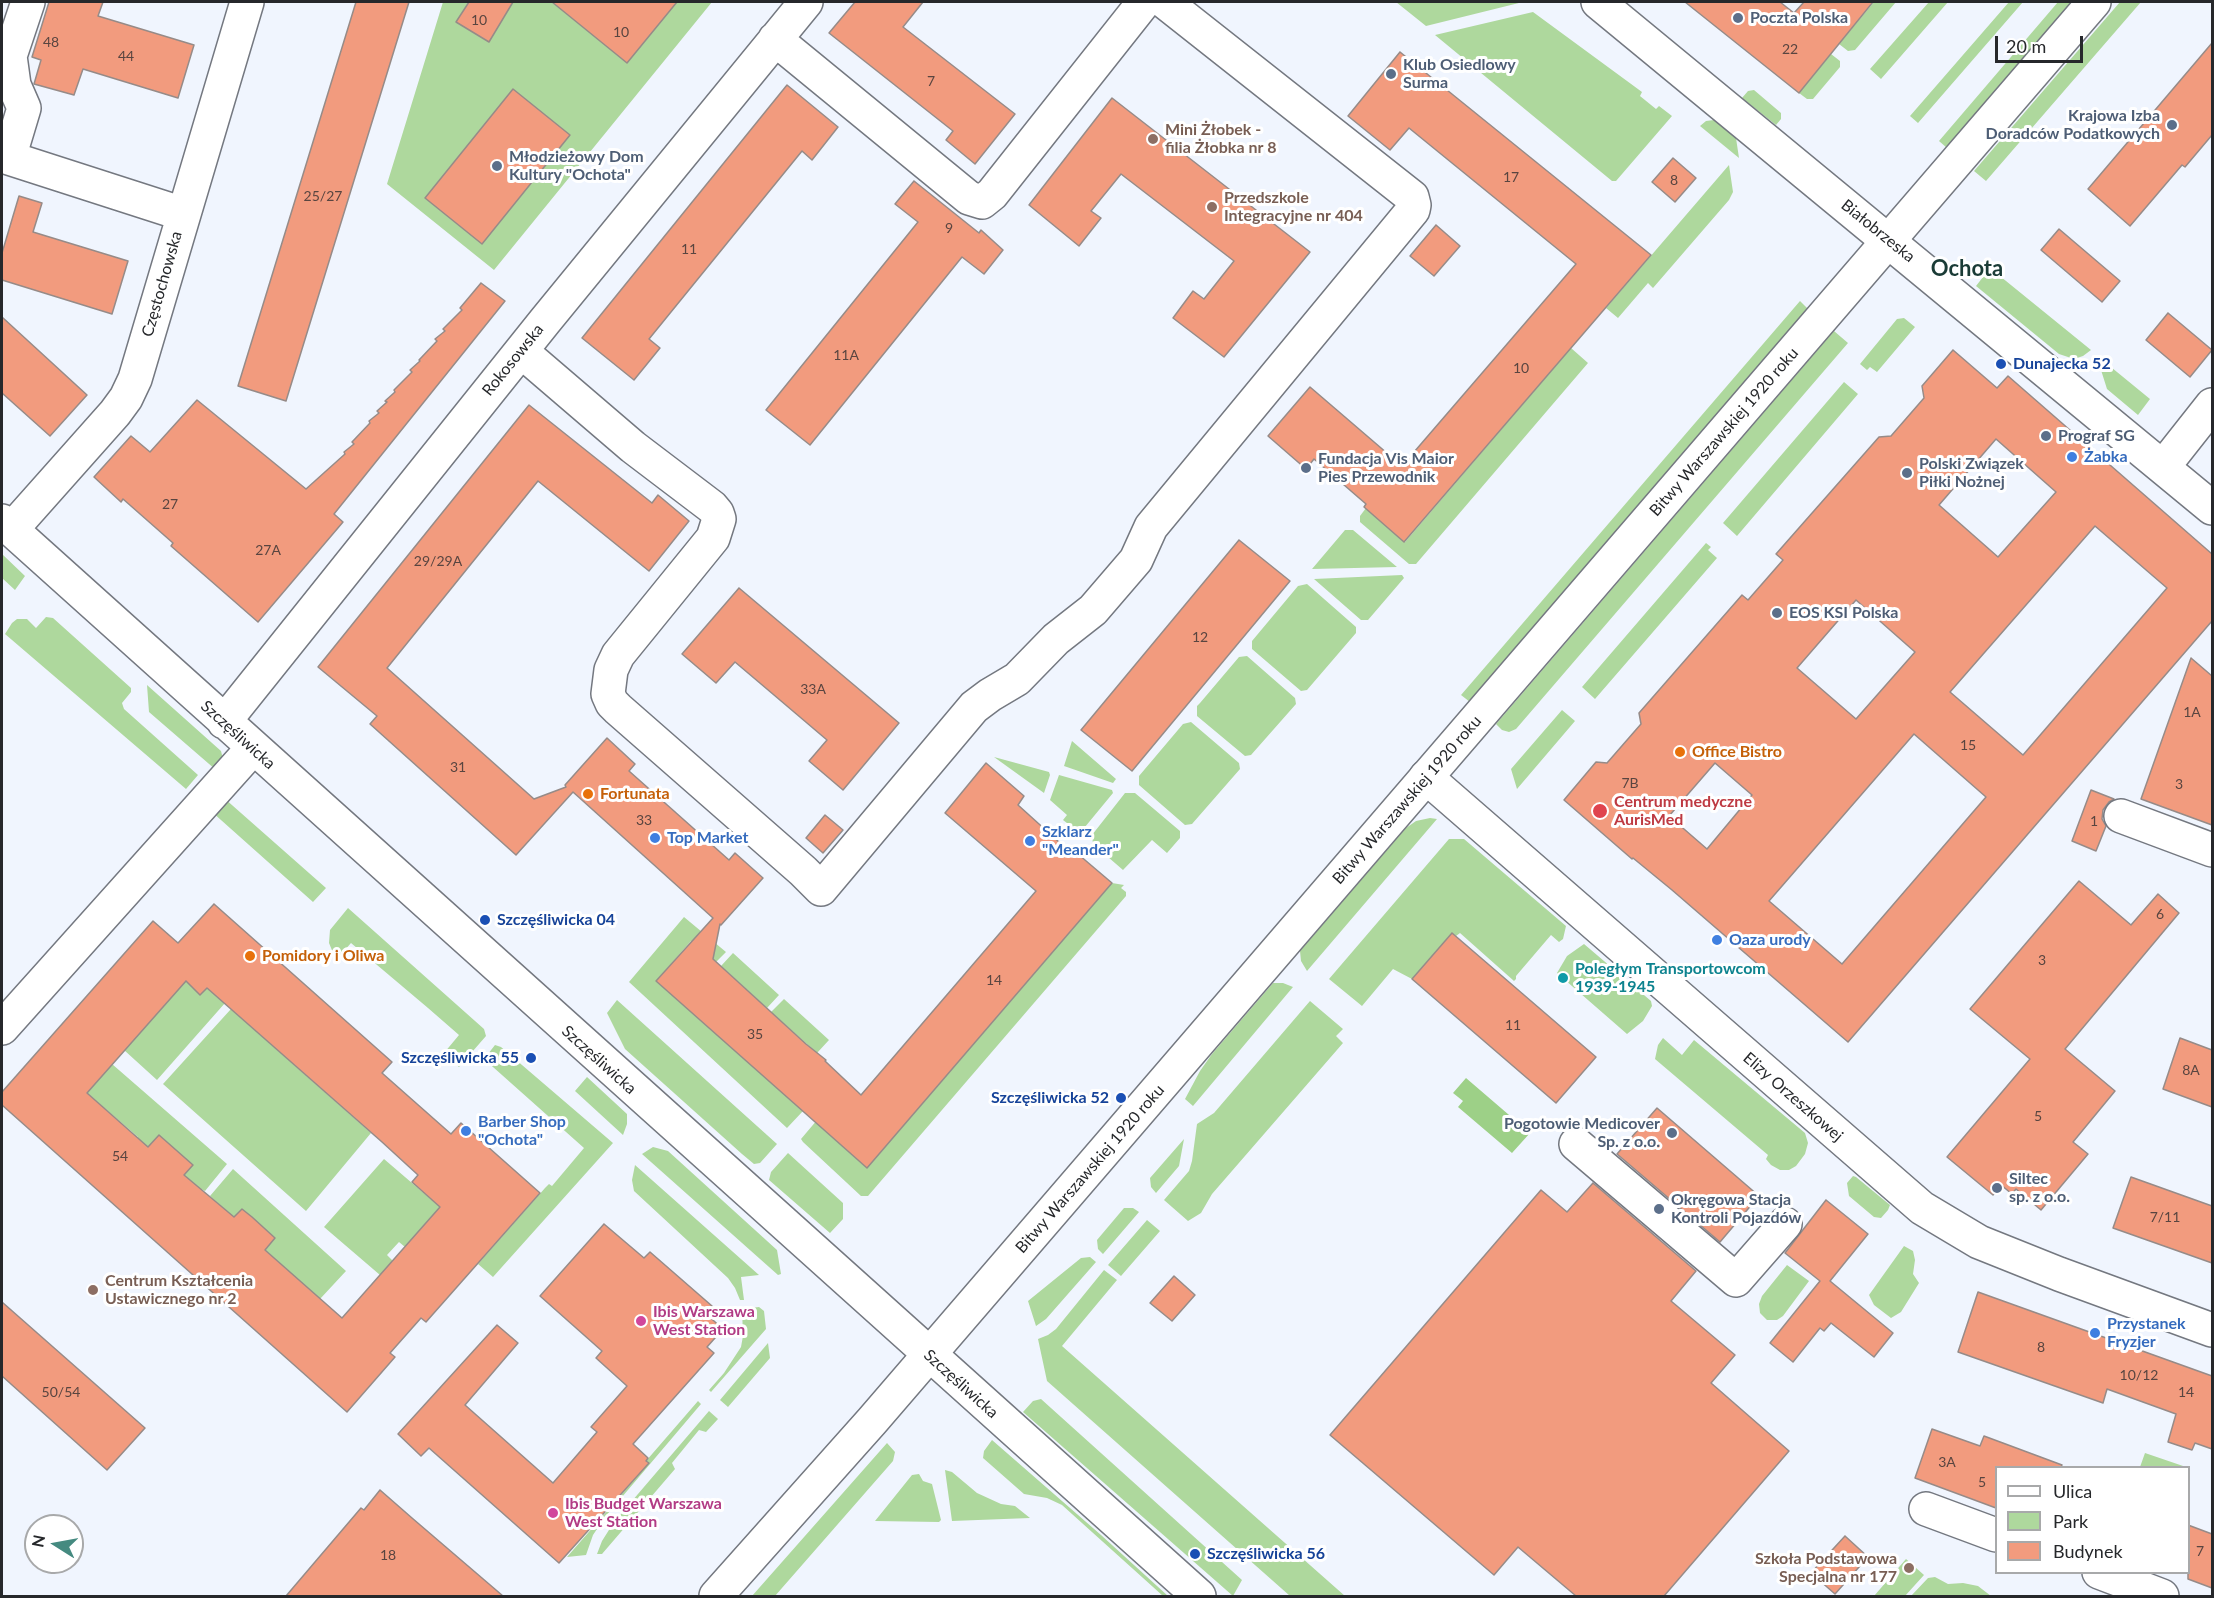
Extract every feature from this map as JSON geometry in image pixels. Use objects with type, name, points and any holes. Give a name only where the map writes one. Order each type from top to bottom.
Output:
[{"type":"street","points":[[28,2],[10,56],[14,85],[24,108],[9,159],[183,214]]},
{"type":"street","name":"Częstochowska","points":[[6,526],[116,413],[135,379],[247,2]]},
{"type":"street","name":"Rokosowska","points":[[224,722],[521,351],[806,2]]},
{"type":"street","points":[[775,39],[969,198],[982,202],[992,194],[1144,2]]},
{"type":"street","points":[[521,351],[633,447],[717,513],[719,519],[713,538],[618,655],[611,670],[608,694],[618,709],[821,889],[974,707],[990,694],[1017,679],[1056,639],[1093,610],[1136,560],[1151,527],[1413,210],[1412,197],[1165,2]]},
{"type":"street","name":"Białobrzeska","points":[[1598,2],[2212,508]]},
{"type":"street","name":"Bitwy Warszawskiej 1920 roku","points":[[716,1596],[929,1355],[2094,2]]},
{"type":"street","points":[[2163,467],[2212,405]]},
{"type":"street","name":"Szczęśliwicka","points":[[6,526],[1199,1596]]},
{"type":"street","points":[[2,1028],[253,748]]},
{"type":"street","name":"Elizy Orzeszkowej","points":[[1426,777],[1922,1208],[1979,1242],[2212,1330]]},
{"type":"street","points":[[2121,816],[2212,850]]},
{"type":"street","points":[[1576,1144],[1736,1280],[1785,1224]]},
{"type":"street","points":[[1926,1509],[1995,1535]]},
{"type":"street","points":[[2104,1574],[2162,1596]]},
{"type":"green space","points":[[443,2],[712,2],[494,270],[387,184]]},
{"type":"green space","points":[[1396,2],[1523,2],[1426,26]]},
{"type":"green space","points":[[1874,2],[1896,2],[1855,50],[1848,51],[1839,44]]},
{"type":"green space","points":[[1929,2],[1948,2],[1881,79],[1870,69]]},
{"type":"green space","points":[[2009,2],[2023,2],[1918,123],[1910,116]]},
{"type":"green space","points":[[2058,2],[2073,2],[1947,148],[1939,141]]},
{"type":"green space","points":[[2120,2],[2141,2],[1986,181],[1974,171]]},
{"type":"green space","points":[[1533,12],[1642,92],[1640,96],[1656,109],[1659,106],[1672,116],[1616,181],[1612,181],[1435,35]]},
{"type":"green space","points":[[1831,54],[1840,61],[1840,67],[1813,99],[1807,99],[1799,93]]},
{"type":"green space","points":[[1754,90],[1781,113],[1781,119],[1776,125],[1742,98],[1748,91]]},
{"type":"green space","points":[[1714,120],[1736,138],[1739,158],[1700,126],[1706,121]]},
{"type":"green space","points":[[1729,165],[1733,192],[1729,200],[1653,288],[1648,283],[1618,318],[1606,308]]},
{"type":"green space","points":[[1990,268],[2091,350],[2074,359],[2059,354],[1976,286]]},
{"type":"green space","points":[[1800,301],[1808,309],[1470,702],[1461,695]]},
{"type":"green space","points":[[1904,318],[1915,327],[1877,372],[1870,367],[1867,370],[1860,364],[1897,319]]},
{"type":"green space","points":[[1834,331],[1848,343],[1516,729],[1509,732],[1502,730],[1496,724]]},
{"type":"green space","points":[[1571,348],[1588,363],[1416,564],[1409,564],[1360,522],[1360,516],[1366,508],[1405,542]]},
{"type":"green space","points":[[2106,363],[2150,399],[2138,415],[2107,389],[2101,370]]},
{"type":"green space","points":[[1844,382],[1858,394],[1737,536],[1723,523]]},
{"type":"green space","points":[[1345,530],[1353,530],[1397,567],[1312,569]]},
{"type":"green space","points":[[1706,543],[1711,547],[1708,550],[1717,558],[1595,699],[1582,687]]},
{"type":"green space","points":[[2,554],[25,576],[15,590],[2,578]]},
{"type":"green space","points":[[1402,575],[1404,578],[1368,620],[1361,620],[1314,579]]},
{"type":"green space","points":[[1307,584],[1356,627],[1356,633],[1307,690],[1301,691],[1252,649],[1252,641],[1298,586]]},
{"type":"green space","points":[[46,617],[53,618],[131,688],[131,692],[122,703],[124,709],[198,775],[186,789],[5,634],[17,619],[27,619],[36,628]]},
{"type":"green space","points":[[1247,656],[1295,698],[1296,704],[1251,755],[1245,756],[1197,716],[1197,706],[1239,657]]},
{"type":"green space","points":[[147,685],[221,751],[223,759],[216,770],[149,712]]},
{"type":"green space","points":[[1562,710],[1575,721],[1517,789],[1511,769]]},
{"type":"green space","points":[[1191,722],[1239,763],[1240,769],[1192,824],[1185,825],[1139,785],[1139,776],[1183,724]]},
{"type":"green space","points":[[1072,741],[1116,779],[1113,783],[1064,766]]},
{"type":"green space","points":[[994,757],[1049,772],[1044,793]]},
{"type":"green space","points":[[1059,775],[1112,790],[1113,793],[1080,833],[1063,820],[1067,815],[1050,800]]},
{"type":"green space","points":[[1125,793],[1135,793],[1180,831],[1180,838],[1167,853],[1152,840],[1123,870],[1093,844],[1092,835]]},
{"type":"green space","points":[[224,798],[326,888],[313,902],[212,812]]},
{"type":"green space","points":[[1437,819],[1307,971],[1301,961],[1300,951],[1406,828],[1416,821]]},
{"type":"green space","points":[[1449,839],[1464,839],[1566,926],[1563,939],[1559,942],[1551,935],[1514,981],[1460,933],[1456,936],[1452,933],[1412,979],[1393,969],[1362,1006],[1329,979]]},
{"type":"green space","points":[[1112,883],[1124,885],[1121,888],[1126,892],[1126,896],[868,1196],[861,1196],[803,1142],[801,1139],[823,1113],[819,1125],[867,1168]]},
{"type":"green space","points":[[348,908],[484,1029],[486,1036],[459,1067],[444,1053],[459,1035],[428,1008],[351,943],[336,960],[329,943],[330,930]]},
{"type":"green space","points":[[684,917],[726,952],[716,962],[691,941],[656,981],[803,1111],[787,1128],[629,982]]},
{"type":"green space","points":[[1584,944],[1651,1001],[1652,1006],[1643,1021],[1627,1034],[1557,973],[1567,956]]},
{"type":"green space","points":[[733,953],[779,995],[767,1008],[721,966]]},
{"type":"green space","points":[[186,981],[200,995],[207,988],[225,1003],[157,1080],[124,1050]]},
{"type":"green space","points":[[1273,983],[1283,983],[1293,987],[1193,1106],[1185,1099],[1200,1071]]},
{"type":"green space","points":[[784,999],[829,1040],[817,1053],[771,1012]]},
{"type":"green space","points":[[617,1000],[777,1144],[760,1163],[754,1164],[742,1154],[625,1049],[607,1013]]},
{"type":"green space","points":[[1310,1001],[1343,1029],[1336,1036],[1343,1043],[1212,1194],[1201,1213],[1188,1221],[1164,1200],[1189,1171],[1197,1124],[1214,1113]]},
{"type":"green space","points":[[231,1009],[371,1133],[306,1211],[163,1084]]},
{"type":"green space","points":[[1663,1038],[1682,1055],[1694,1040],[1805,1133],[1808,1143],[1805,1154],[1796,1166],[1789,1170],[1780,1170],[1771,1165],[1766,1159],[1768,1155],[1655,1059],[1658,1045]]},
{"type":"green space","points":[[495,1045],[501,1047],[613,1143],[493,1277],[478,1264],[545,1188],[549,1184],[552,1186],[584,1148],[484,1059]]},
{"type":"green space","points":[[112,1064],[227,1164],[205,1191],[201,1189],[195,1196],[182,1177],[192,1165],[163,1148],[167,1142],[159,1135],[148,1147],[146,1145],[142,1149],[134,1142],[138,1137],[87,1093]]},
{"type":"green space","points":[[587,1077],[627,1114],[627,1124],[623,1135],[575,1091]]},
{"type":"green space","points":[[1466,1078],[1530,1133],[1512,1153],[1458,1107],[1463,1101],[1453,1093]]},
{"type":"green space","points":[[1184,1139],[1179,1166],[1156,1193],[1151,1187],[1150,1178]]},
{"type":"green space","points":[[653,1147],[668,1151],[777,1250],[781,1274],[778,1275],[642,1154]]},
{"type":"green space","points":[[788,1153],[843,1203],[843,1219],[830,1233],[769,1180],[771,1172]]},
{"type":"green space","points":[[384,1159],[440,1207],[405,1247],[399,1242],[387,1255],[394,1262],[380,1275],[324,1227]]},
{"type":"green space","points":[[635,1165],[759,1275],[741,1277],[744,1300],[740,1300],[728,1278],[634,1191],[632,1180]]},
{"type":"green space","points":[[233,1169],[346,1271],[320,1299],[265,1250],[275,1238],[242,1209],[231,1220],[223,1208],[210,1196]]},
{"type":"green space","points":[[1853,1176],[1890,1205],[1881,1218],[1874,1217],[1849,1196],[1847,1183]]},
{"type":"green space","points":[[1124,1208],[1133,1208],[1139,1212],[1103,1254],[1098,1249],[1097,1240]]},
{"type":"green space","points":[[1147,1220],[1160,1231],[1121,1276],[1108,1265]]},
{"type":"green space","points":[[1904,1246],[1913,1251],[1915,1260],[1913,1274],[1919,1283],[1901,1312],[1891,1318],[1874,1305],[1869,1295]]},
{"type":"green space","points":[[1090,1257],[1096,1262],[1046,1319],[1036,1326],[1028,1301],[1081,1258]]},
{"type":"green space","points":[[1787,1265],[1809,1281],[1783,1316],[1777,1320],[1767,1320],[1760,1313],[1759,1304],[1762,1296]]},
{"type":"green space","points":[[1104,1270],[1117,1280],[1062,1346],[1345,1596],[1290,1596],[1047,1381],[1038,1339],[1056,1329]]},
{"type":"green space","points":[[759,1307],[764,1311],[766,1329],[711,1392],[709,1390],[724,1373],[741,1347],[742,1309]]},
{"type":"green space","points":[[768,1343],[770,1358],[728,1407],[720,1400]]},
{"type":"green space","points":[[1041,1399],[1242,1580],[1233,1596],[1023,1412],[1033,1401]]},
{"type":"green space","points":[[698,1401],[701,1404],[605,1517],[593,1535],[586,1555],[567,1557],[649,1463],[646,1461]]},
{"type":"green space","points":[[709,1411],[718,1419],[706,1432],[699,1430],[672,1463],[675,1469],[602,1554],[597,1554],[614,1522]]},
{"type":"green space","points":[[992,1440],[1168,1596],[1163,1596],[1062,1505],[1047,1498],[1024,1494],[983,1458],[984,1451]]},
{"type":"green space","points":[[887,1443],[895,1452],[893,1461],[775,1596],[752,1596]]},
{"type":"green space","points":[[2145,1453],[2183,1466],[2140,1466]]},
{"type":"green space","points":[[945,1470],[952,1472],[977,1493],[1001,1504],[1015,1506],[1030,1518],[952,1521]]},
{"type":"green space","points":[[919,1474],[923,1481],[932,1484],[941,1520],[939,1522],[875,1521],[912,1475]]},
{"type":"green space","points":[[1906,1559],[1924,1575],[1905,1596],[1874,1596]]},
{"type":"green space","points":[[1935,1577],[1948,1584],[1963,1583],[1978,1586],[1991,1596],[1911,1596],[1928,1578]]},
{"type":"building","points":[[49,2],[103,2],[98,16],[194,45],[178,98],[83,69],[74,95],[34,84],[41,60],[32,57]]},
{"type":"building","points":[[356,2],[409,2],[286,401],[238,386]]},
{"type":"building","points":[[469,2],[513,2],[489,42],[456,22]]},
{"type":"building","points":[[552,2],[677,2],[627,63]]},
{"type":"building","points":[[855,2],[923,2],[903,27],[1015,114],[975,164],[946,140],[953,131],[829,33]]},
{"type":"building","points":[[1685,2],[1780,2],[1794,13],[1804,2],[1873,2],[1799,93]]},
{"type":"building","points":[[2212,43],[2212,135],[2185,167],[2182,165],[2130,226],[2088,189]]},
{"type":"building","points":[[1400,52],[1651,255],[1404,542],[1364,507],[1366,504],[1314,459],[1306,469],[1268,436],[1310,387],[1402,466],[1576,264],[1409,128],[1390,150],[1348,116]]},
{"type":"building","points":[[787,85],[838,127],[812,160],[802,151],[649,339],[660,348],[634,380],[582,338]]},
{"type":"building","name":"Młodzieżowy Dom Kultury \"Ochota\"","points":[[513,89],[570,135],[482,244],[425,198]]},
{"type":"building","points":[[1112,98],[1310,252],[1224,357],[1173,318],[1193,291],[1204,299],[1234,261],[1121,174],[1091,211],[1101,218],[1079,246],[1029,205]]},
{"type":"building","points":[[1673,158],[1696,178],[1675,202],[1652,182]]},
{"type":"building","points":[[914,181],[979,233],[981,230],[1003,250],[984,274],[962,257],[810,445],[766,410],[918,222],[895,204]]},
{"type":"building","points":[[19,196],[42,203],[33,232],[128,261],[112,314],[2,280],[2,253]]},
{"type":"building","points":[[1436,225],[1460,246],[1434,276],[1410,256]]},
{"type":"building","points":[[2059,229],[2120,281],[2102,302],[2041,250]]},
{"type":"building","points":[[481,283],[505,301],[334,514],[343,522],[258,622],[171,546],[173,543],[123,499],[121,502],[94,477],[131,436],[150,452],[197,400],[306,489],[354,444],[352,442],[370,423],[369,421],[379,413],[377,411],[412,372],[410,370],[437,341],[435,339],[445,331],[443,329],[462,310],[460,308]]},
{"type":"building","points":[[2168,313],[2212,350],[2190,377],[2146,340]]},
{"type":"building","points":[[2,317],[87,395],[50,436],[2,393]]},
{"type":"building","points":[[1953,350],[1997,388],[2008,376],[2212,554],[2212,621],[1848,1042],[1564,800],[1596,762],[1607,763],[1641,724],[1639,713],[1742,595],[1748,600],[1783,560],[1776,554],[1879,437],[1891,436],[1924,398],[1922,386]],"holes":[[[1996,439],[2056,492],[1998,557],[1939,505]],[[2095,526],[2167,588],[2023,755],[1950,692]],[[1856,600],[1915,652],[1856,719],[1797,668]],[[1914,734],[1986,797],[1842,964],[1769,901]],[[1715,763],[1752,795],[1707,849],[1669,816]]]},
{"type":"building","points":[[529,405],[652,503],[658,495],[689,521],[649,571],[538,481],[387,668],[534,799],[566,787],[565,785],[607,738],[635,764],[629,771],[729,860],[735,853],[763,878],[720,924],[713,959],[826,1060],[861,1095],[1036,891],[945,813],[986,763],[1024,796],[1018,805],[1070,852],[1072,849],[1112,883],[867,1168],[656,981],[713,918],[573,792],[516,855],[370,724],[377,716],[318,667]]},
{"type":"building","points":[[1239,540],[1290,581],[1132,771],[1081,730]]},
{"type":"building","points":[[739,588],[899,723],[843,790],[809,761],[827,740],[735,662],[716,683],[682,654]]},
{"type":"building","points":[[2191,658],[2212,676],[2212,825],[2141,799]]},
{"type":"building","points":[[2091,790],[2114,799],[2103,810],[2102,819],[2106,826],[2096,851],[2072,841]]},
{"type":"building","points":[[825,815],[843,830],[823,853],[806,838]]},
{"type":"building","points":[[2079,881],[2131,925],[2158,894],[2179,913],[2065,1049],[2115,1091],[2073,1142],[2088,1154],[2041,1210],[2016,1189],[2012,1194],[2001,1185],[1993,1195],[1947,1157],[2030,1059],[1970,1009]]},
{"type":"building","points":[[214,904],[392,1062],[382,1073],[451,1134],[461,1123],[540,1193],[426,1322],[421,1318],[390,1353],[395,1357],[347,1412],[2,1105],[2,1092],[153,921],[178,943]],"holes":[[[186,981],[200,995],[207,988],[382,1142],[418,1175],[412,1182],[440,1207],[342,1318],[265,1250],[275,1238],[252,1217],[242,1209],[234,1217],[184,1175],[193,1165],[159,1135],[148,1147],[87,1093]]]},
{"type":"building","points":[[1452,933],[1596,1057],[1556,1103],[1412,979]]},
{"type":"building","points":[[2180,1038],[2212,1050],[2212,1107],[2163,1089]]},
{"type":"building","points":[[1657,1108],[1759,1196],[1720,1242],[1617,1154]]},
{"type":"building","points":[[2131,1177],[2212,1206],[2212,1263],[2113,1228]]},
{"type":"building","points":[[1593,1183],[1696,1271],[1671,1301],[1735,1355],[1711,1383],[1789,1451],[1664,1596],[1576,1596],[1518,1547],[1494,1575],[1330,1435],[1541,1190],[1567,1212]]},
{"type":"building","points":[[1826,1200],[1868,1234],[1830,1281],[1893,1333],[1874,1357],[1831,1323],[1824,1331],[1820,1328],[1793,1362],[1770,1343],[1820,1281],[1785,1253]]},
{"type":"building","points":[[604,1224],[644,1258],[650,1252],[712,1306],[705,1313],[723,1329],[707,1347],[714,1353],[633,1444],[648,1458],[646,1461],[649,1463],[559,1563],[429,1448],[421,1456],[398,1434],[497,1325],[518,1343],[465,1405],[553,1483],[597,1432],[591,1427],[627,1386],[596,1358],[602,1351],[540,1296]]},
{"type":"building","points":[[1174,1276],[1195,1295],[1172,1321],[1150,1303]]},
{"type":"building","points":[[1978,1292],[2212,1376],[2212,1449],[2195,1443],[2192,1450],[2168,1442],[2176,1414],[2107,1389],[2103,1403],[1958,1352]]},
{"type":"building","points":[[2,1302],[145,1428],[107,1470],[2,1376]]},
{"type":"building","points":[[1932,1429],[1980,1446],[1984,1436],[2062,1465],[1995,1466],[1995,1508],[1915,1478]]},
{"type":"building","points":[[380,1490],[503,1596],[286,1596],[361,1508],[364,1510]]},
{"type":"building","points":[[2190,1526],[2212,1534],[2212,1588],[2188,1579],[2188,1574],[2190,1574]]},
{"type":"building","points":[[1845,1536],[1868,1557],[1835,1594],[1811,1573]]},
{"type":"place","name":"Poczta Polska","points":[[1738,18]]},
{"type":"place","name":"Klub Osiedlowy Surma","points":[[1391,74]]},
{"type":"place","name":"Krajowa Izba Doradców Podatkowych","points":[[2172,125]]},
{"type":"place","name":"Mini Żłobek - filia Żłobka nr 8","points":[[1153,139]]},
{"type":"place","name":"Młodzieżowy Dom Kultury \"Ochota\"","points":[[497,166]]},
{"type":"place","name":"Przedszkole Integracyjne nr 404","points":[[1212,207]]},
{"type":"place","name":"Dunajecka 52","points":[[2001,364]]},
{"type":"place","name":"Prograf SG","points":[[2046,436]]},
{"type":"place","name":"Żabka","points":[[2072,457]]},
{"type":"place","name":"Fundacja Vis Maior Pies Przewodnik","points":[[1306,468]]},
{"type":"place","name":"Polski Związek Piłki Nożnej","points":[[1907,473]]},
{"type":"place","name":"EOS KSI Polska","points":[[1777,613]]},
{"type":"place","name":"Office Bistro","points":[[1680,752]]},
{"type":"place","name":"Fortunata","points":[[588,794]]},
{"type":"place","name":"Centrum medyczne AurisMed","points":[[1600,811]]},
{"type":"place","name":"Top Market","points":[[655,838]]},
{"type":"place","name":"Szklarz \"Meander\"","points":[[1030,841]]},
{"type":"place","name":"Szczęśliwicka 04","points":[[485,920]]},
{"type":"place","name":"Oaza urody","points":[[1717,940]]},
{"type":"place","name":"Pomidory i Oliwa","points":[[250,956]]},
{"type":"place","name":"Poległym Transportowcom 1939-1945","points":[[1563,978]]},
{"type":"place","name":"Szczęśliwicka 55","points":[[531,1058]]},
{"type":"place","name":"Szczęśliwicka 52","points":[[1121,1098]]},
{"type":"place","name":"Barber Shop \"Ochota\"","points":[[466,1131]]},
{"type":"place","name":"Pogotowie Medicover Sp. z o.o.","points":[[1672,1133]]},
{"type":"place","name":"Siltec sp. z o.o.","points":[[1997,1188]]},
{"type":"place","name":"Okręgowa Stacja Kontroli Pojazdów","points":[[1659,1209]]},
{"type":"place","name":"Centrum Kształcenia Ustawicznego nr 2","points":[[93,1290]]},
{"type":"place","name":"Ibis Warszawa West Station","points":[[641,1321]]},
{"type":"place","name":"Przystanek Fryzjer","points":[[2095,1333]]},
{"type":"place","name":"Ibis Budget Warszawa West Station","points":[[553,1513]]},
{"type":"place","name":"Szczęśliwicka 56","points":[[1195,1554]]},
{"type":"place","name":"Szkoła Podstawowa Specjalna nr 177","points":[[1909,1568]]},
{"type":"district","name":"Ochota","points":[[1967,269]]}]
